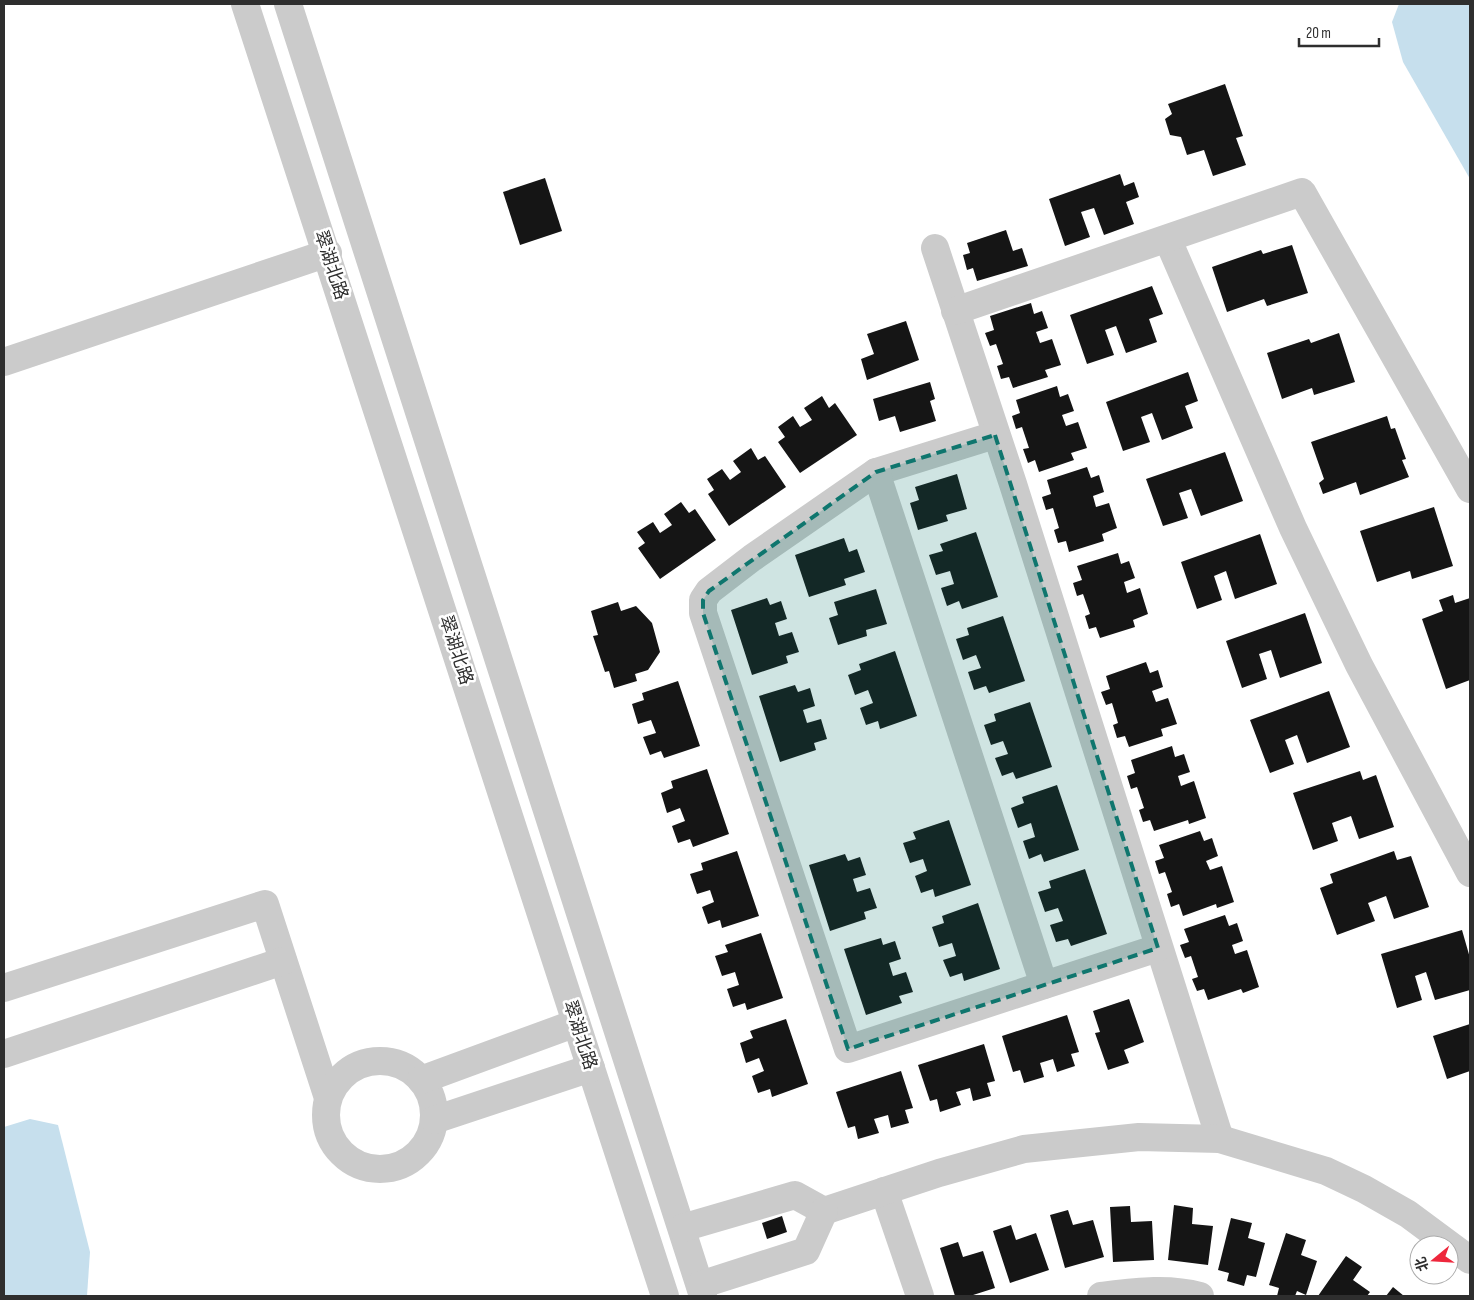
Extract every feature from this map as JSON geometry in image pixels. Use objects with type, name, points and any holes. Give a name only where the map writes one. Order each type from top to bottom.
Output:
[{"type":"street","name":"翠湖北路","points":[[246,4],[666,1296]]},
{"type":"street","points":[[288,4],[702,1290],[806,1251],[824,1211]]},
{"type":"street","points":[[955,311],[1168,240],[1302,192],[1470,489]]},
{"type":"street","points":[[1168,240],[1293,528],[1359,664],[1470,873]]},
{"type":"street","points":[[935,248],[1220,1140]]},
{"type":"street","points":[[4,362],[328,253]]},
{"type":"street","points":[[995,436],[876,472],[752,558],[709,591],[705,595],[702,606],[706,622],[848,1049],[1158,948]]},
{"type":"street","points":[[876,472],[1044,985]]},
{"type":"street","points":[[4,988],[265,904],[328,1098]]},
{"type":"street","points":[[4,1054],[283,961]]},
{"type":"street","points":[[421,1080],[576,1023]]},
{"type":"street","points":[[381,1060],[398,1064],[413,1072],[421,1080],[432,1102],[434,1120],[429,1138],[418,1153],[404,1164],[386,1169],[368,1168],[351,1161],[337,1148],[329,1133],[325,1116],[328,1098],[336,1083],[348,1071],[363,1063],[381,1060]]},
{"type":"street","points":[[434,1120],[591,1068]]},
{"type":"street","points":[[682,1228],[795,1195],[824,1211],[1024,1149],[1139,1137],[1220,1140],[1326,1171],[1364,1189],[1408,1214],[1470,1260]]},
{"type":"street","points":[[884,1191],[920,1296]]},
{"type":"street","points":[[1101,1296],[1145,1290],[1182,1292],[1200,1296]]},
{"type":"highlighted area","points":[[995,435],[1158,948],[848,1049],[703,613],[703,600],[709,591],[876,472]]},
{"type":"water","points":[[1399,4],[1470,4],[1470,179],[1403,62],[1392,22]]},
{"type":"water","points":[[30,1119],[58,1125],[90,1252],[87,1296],[4,1296],[4,1127]]},
{"type":"building","points":[[1225,84],[1243,136],[1236,138],[1246,165],[1213,176],[1204,150],[1187,155],[1181,137],[1170,135],[1165,119],[1172,114],[1168,104]]},
{"type":"building","points":[[1120,174],[1124,186],[1134,182],[1139,197],[1126,202],[1134,224],[1104,235],[1094,208],[1081,212],[1090,237],[1065,246],[1049,199]]},
{"type":"building","points":[[545,178],[562,231],[520,245],[503,192]]},
{"type":"building","points":[[1006,230],[1013,251],[1022,248],[1028,266],[977,281],[973,268],[967,270],[963,255],[970,253],[967,243]]},
{"type":"building","points":[[1292,245],[1308,293],[1267,306],[1264,299],[1227,312],[1212,267],[1261,250],[1263,254]]},
{"type":"building","points":[[1152,286],[1163,314],[1149,319],[1157,342],[1126,353],[1116,326],[1105,330],[1114,355],[1087,364],[1070,315]]},
{"type":"building","points":[[1031,303],[1034,314],[1042,311],[1048,328],[1036,332],[1040,343],[1052,339],[1061,365],[1045,370],[1048,377],[1013,388],[1009,377],[1001,379],[997,366],[1003,364],[996,344],[990,346],[985,333],[994,330],[990,316]]},
{"type":"building","points":[[906,321],[919,360],[867,380],[861,359],[874,354],[867,334]]},
{"type":"building","points":[[1339,333],[1355,382],[1314,395],[1312,388],[1282,399],[1267,353],[1309,339],[1311,343]]},
{"type":"building","points":[[1188,372],[1198,401],[1185,406],[1193,428],[1162,440],[1152,413],[1141,417],[1150,442],[1123,451],[1106,402]]},
{"type":"building","points":[[930,382],[935,399],[930,401],[936,421],[900,432],[895,416],[879,421],[873,399]]},
{"type":"building","points":[[1057,386],[1060,397],[1068,394],[1074,411],[1062,415],[1066,426],[1078,422],[1087,448],[1071,453],[1074,460],[1039,472],[1035,460],[1028,463],[1023,449],[1029,448],[1022,427],[1016,429],[1012,416],[1020,413],[1016,400]]},
{"type":"building","points":[[822,396],[829,408],[835,403],[857,435],[800,473],[778,442],[785,437],[778,427],[793,416],[800,427],[812,420],[804,408]]},
{"type":"building","points":[[1387,416],[1391,429],[1395,428],[1406,459],[1402,460],[1409,477],[1360,495],[1356,482],[1323,494],[1319,483],[1324,479],[1311,442]]},
{"type":"building","points":[[751,448],[758,460],[765,456],[786,487],[729,526],[708,494],[714,490],[707,479],[722,469],[730,480],[741,472],[733,461]]},
{"type":"building","points":[[1225,452],[1243,501],[1201,516],[1191,489],[1179,493],[1188,518],[1163,526],[1146,479]]},
{"type":"building","points":[[1087,467],[1091,478],[1099,475],[1104,492],[1093,496],[1096,507],[1109,503],[1117,528],[1102,534],[1104,541],[1069,552],[1066,541],[1058,543],[1054,530],[1059,528],[1053,508],[1046,510],[1042,497],[1051,494],[1047,480]]},
{"type":"building","points":[[957,474],[967,509],[946,515],[948,521],[918,530],[910,503],[919,500],[915,487]]},
{"type":"building","points":[[681,502],[689,513],[695,509],[716,540],[660,579],[638,548],[645,543],[637,532],[653,522],[660,533],[672,525],[664,514]]},
{"type":"building","points":[[1434,507],[1453,566],[1412,579],[1410,571],[1377,582],[1360,531]]},
{"type":"building","points":[[976,532],[998,597],[962,609],[959,601],[947,606],[941,588],[954,584],[950,571],[936,575],[929,555],[943,551],[940,544]]},
{"type":"building","points":[[1260,534],[1277,584],[1235,599],[1226,571],[1214,576],[1222,600],[1197,609],[1181,562]]},
{"type":"building","points":[[844,538],[849,552],[857,549],[865,572],[844,579],[846,585],[809,597],[795,555]]},
{"type":"building","points":[[1118,553],[1121,564],[1129,561],[1135,578],[1124,582],[1127,593],[1140,588],[1148,614],[1133,620],[1135,627],[1100,638],[1096,627],[1089,629],[1085,616],[1090,614],[1083,594],[1077,596],[1073,583],[1082,580],[1077,566]]},
{"type":"building","points":[[876,589],[887,624],[866,630],[867,636],[838,645],[829,618],[838,615],[834,602]]},
{"type":"building","points":[[1453,595],[1455,603],[1470,598],[1470,680],[1446,689],[1422,619],[1443,611],[1439,600]]},
{"type":"building","points":[[767,598],[770,605],[781,601],[787,619],[775,623],[779,636],[792,632],[799,652],[786,656],[788,663],[752,675],[731,610]]},
{"type":"building","points":[[618,602],[621,611],[636,606],[652,623],[660,652],[648,670],[635,674],[637,681],[614,688],[609,671],[605,672],[593,636],[598,635],[591,611]]},
{"type":"building","points":[[1305,613],[1322,663],[1280,678],[1271,650],[1259,654],[1267,679],[1242,688],[1226,641]]},
{"type":"building","points":[[1003,616],[1025,681],[989,693],[986,686],[974,690],[968,672],[981,668],[976,655],[963,660],[956,639],[969,635],[967,628]]},
{"type":"building","points":[[895,651],[917,716],[880,729],[878,721],[866,725],[860,708],[873,703],[868,690],[855,695],[848,675],[861,670],[859,664]]},
{"type":"building","points":[[1146,662],[1150,673],[1158,670],[1163,687],[1152,691],[1156,702],[1168,698],[1177,724],[1161,729],[1163,736],[1129,747],[1125,736],[1117,738],[1113,725],[1118,723],[1112,703],[1106,705],[1101,692],[1110,689],[1106,676]]},
{"type":"building","points":[[678,681],[700,746],[664,758],[661,751],[650,755],[643,737],[656,733],[651,720],[638,724],[632,704],[644,700],[642,693]]},
{"type":"building","points":[[795,685],[798,692],[810,688],[815,706],[803,710],[807,723],[821,719],[827,739],[814,743],[816,750],[780,762],[759,696]]},
{"type":"building","points":[[1329,691],[1350,747],[1307,763],[1297,735],[1285,740],[1294,764],[1270,773],[1250,720]]},
{"type":"building","points":[[1030,702],[1052,767],[1016,779],[1013,772],[1002,776],[995,758],[1008,754],[1003,741],[991,745],[984,725],[996,721],[994,714]]},
{"type":"building","points":[[1172,746],[1175,757],[1184,754],[1190,772],[1178,776],[1181,786],[1194,781],[1206,818],[1189,824],[1188,820],[1154,831],[1150,820],[1143,822],[1139,810],[1144,808],[1137,787],[1131,789],[1127,776],[1135,773],[1131,760]]},
{"type":"building","points":[[707,769],[729,834],[693,847],[690,839],[678,843],[672,826],[685,821],[680,808],[667,813],[661,793],[673,788],[671,781]]},
{"type":"building","points":[[1360,771],[1363,780],[1376,775],[1394,827],[1359,839],[1351,816],[1332,823],[1338,841],[1313,850],[1293,793]]},
{"type":"building","points":[[1057,785],[1079,850],[1044,862],[1041,854],[1029,859],[1023,841],[1035,837],[1031,823],[1018,828],[1011,808],[1024,803],[1022,797]]},
{"type":"building","points":[[949,820],[971,885],[935,897],[933,889],[921,893],[915,876],[927,871],[923,859],[910,863],[903,843],[916,839],[913,832]]},
{"type":"building","points":[[1200,831],[1204,841],[1212,838],[1218,856],[1206,861],[1210,870],[1222,866],[1234,902],[1217,908],[1216,904],[1183,916],[1179,904],[1171,907],[1167,894],[1172,892],[1165,872],[1159,874],[1155,861],[1164,858],[1159,845]]},
{"type":"building","points":[[737,851],[759,916],[722,928],[720,920],[708,924],[702,907],[714,902],[710,890],[697,894],[690,874],[703,870],[701,863]]},
{"type":"building","points":[[1394,851],[1397,860],[1411,856],[1429,907],[1394,919],[1386,896],[1368,903],[1375,921],[1337,935],[1320,888],[1333,883],[1330,874]]},
{"type":"building","points":[[845,854],[848,861],[860,857],[866,875],[853,879],[857,892],[870,888],[877,908],[864,912],[866,919],[830,931],[809,865]]},
{"type":"building","points":[[1085,869],[1107,934],[1071,946],[1068,939],[1056,942],[1050,925],[1063,921],[1058,908],[1045,912],[1038,892],[1051,888],[1049,881]]},
{"type":"building","points":[[978,903],[1000,969],[964,981],[962,973],[950,977],[943,960],[956,956],[952,943],[939,947],[932,927],[944,923],[942,916]]},
{"type":"building","points":[[1225,915],[1229,926],[1237,923],[1243,941],[1232,945],[1235,954],[1247,950],[1259,987],[1243,993],[1241,989],[1208,1000],[1204,989],[1197,991],[1192,979],[1198,977],[1191,956],[1185,958],[1180,945],[1189,942],[1184,929]]},
{"type":"building","points":[[1462,930],[1470,958],[1470,990],[1435,1000],[1426,972],[1415,976],[1422,1000],[1397,1008],[1381,954]]},
{"type":"building","points":[[761,933],[783,998],[747,1010],[745,1003],[733,1007],[727,989],[739,985],[735,972],[722,976],[715,956],[728,952],[725,945]]},
{"type":"building","points":[[881,938],[883,945],[895,941],[901,959],[889,963],[893,976],[906,972],[913,992],[899,996],[902,1003],[866,1015],[844,949]]},
{"type":"building","points":[[1129,999],[1144,1042],[1124,1050],[1129,1063],[1108,1070],[1095,1033],[1100,1032],[1093,1011]]},
{"type":"building","points":[[1067,1015],[1079,1052],[1071,1054],[1075,1066],[1057,1072],[1053,1059],[1040,1063],[1044,1077],[1024,1083],[1020,1070],[1013,1072],[1002,1036]]},
{"type":"building","points":[[786,1019],[808,1084],[772,1097],[770,1089],[758,1093],[752,1076],[764,1071],[759,1058],[746,1063],[740,1043],[753,1038],[750,1031]]},
{"type":"building","points":[[1470,1024],[1470,1071],[1447,1079],[1433,1036]]},
{"type":"building","points":[[984,1044],[995,1081],[987,1083],[991,1096],[973,1101],[970,1088],[956,1092],[961,1105],[940,1112],[937,1099],[930,1101],[918,1065]]},
{"type":"building","points":[[901,1071],[913,1108],[905,1110],[909,1123],[891,1128],[888,1115],[874,1119],[879,1133],[858,1139],[855,1126],[848,1128],[836,1092]]},
{"type":"building","points":[[1174,1205],[1193,1208],[1192,1224],[1213,1226],[1208,1265],[1168,1260]]},
{"type":"building","points":[[1130,1206],[1131,1222],[1152,1221],[1154,1260],[1113,1262],[1110,1207]]},
{"type":"building","points":[[1068,1210],[1073,1225],[1093,1220],[1104,1257],[1065,1268],[1050,1215]]},
{"type":"building","points":[[782,1216],[787,1232],[767,1239],[762,1223]]},
{"type":"building","points":[[1231,1218],[1252,1223],[1248,1238],[1265,1243],[1256,1277],[1247,1275],[1244,1286],[1227,1281],[1229,1273],[1218,1270]]},
{"type":"building","points":[[1011,1225],[1016,1240],[1036,1233],[1049,1270],[1010,1283],[993,1231]]},
{"type":"building","points":[[1286,1233],[1306,1240],[1301,1255],[1317,1261],[1306,1295],[1297,1291],[1295,1296],[1277,1296],[1279,1288],[1269,1285]]},
{"type":"building","points":[[958,1242],[963,1257],[983,1251],[995,1288],[970,1296],[955,1296],[940,1248]]},
{"type":"building","points":[[1346,1256],[1362,1267],[1353,1280],[1370,1292],[1367,1296],[1318,1296]]},
{"type":"building","points":[[1393,1287],[1404,1296],[1386,1296]]}]
